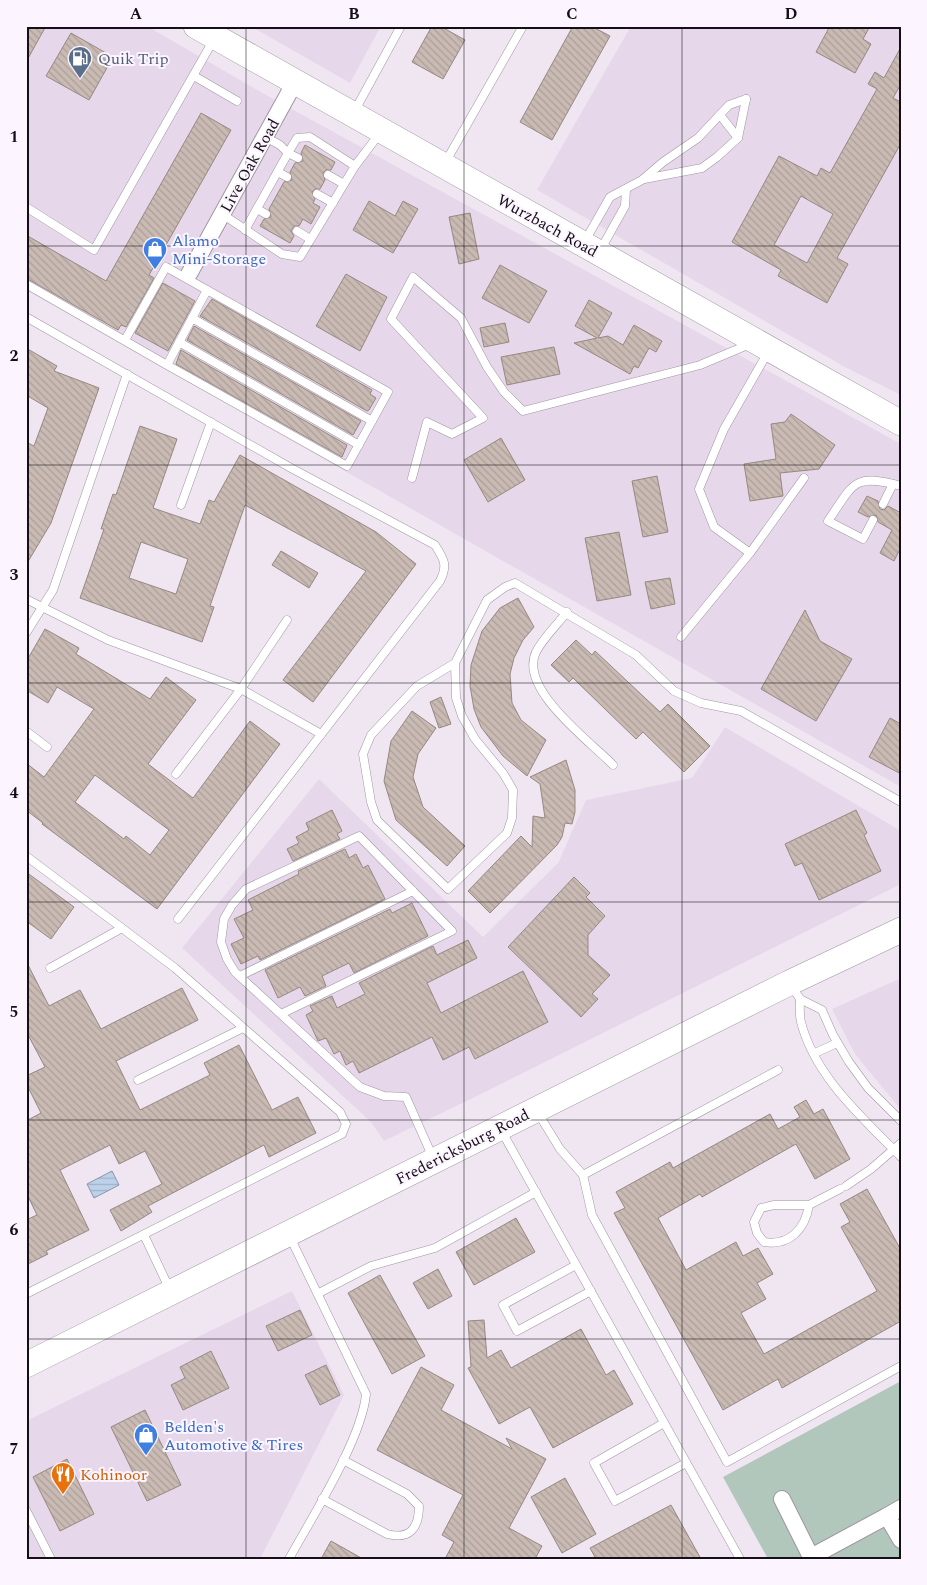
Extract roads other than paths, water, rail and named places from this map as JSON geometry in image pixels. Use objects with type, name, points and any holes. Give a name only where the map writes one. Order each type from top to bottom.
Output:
[{"type":"main road","name":"Wurzbach Road","points":[[206,32],[901,423]]},
{"type":"main road","name":"Fredericksburg Road","points":[[26,1365],[535,1109],[795,991],[901,930]]},
{"type":"street","name":"Live Oak Road","points":[[188,276],[295,82]]},
{"type":"street","points":[[782,1499],[811,1557],[894,1512],[901,1540]]},
{"type":"lane","points":[[353,115],[401,26]]},
{"type":"lane","points":[[443,166],[523,26]]},
{"type":"lane","points":[[26,208],[94,250],[194,76],[206,32]]},
{"type":"lane","points":[[194,76],[237,101]]},
{"type":"lane","points":[[591,249],[610,197],[642,180],[663,162],[698,138],[729,105],[746,99],[738,138],[717,157],[702,168],[642,180]]},
{"type":"lane","points":[[720,115],[738,138]]},
{"type":"lane","points":[[222,214],[282,254],[300,257],[355,166],[381,131]]},
{"type":"lane","points":[[265,137],[298,158]]},
{"type":"lane","points":[[245,230],[297,138],[310,137],[355,166]]},
{"type":"lane","points":[[278,172],[287,177]]},
{"type":"lane","points":[[328,175],[344,184]]},
{"type":"lane","points":[[591,249],[625,206],[626,189]]},
{"type":"lane","points":[[317,194],[333,203]]},
{"type":"lane","points":[[256,209],[266,214]]},
{"type":"lane","points":[[297,231],[310,239]]},
{"type":"lane","points":[[26,284],[347,466],[388,392],[207,290],[188,276],[166,267],[125,340]]},
{"type":"lane","points":[[412,478],[427,422],[452,434],[483,418],[391,319],[413,276],[461,318],[487,367],[504,392],[523,411],[700,365],[762,346]]},
{"type":"lane","points":[[167,365],[207,290]]},
{"type":"lane","points":[[26,317],[291,468],[435,545],[445,560],[446,570],[440,581],[178,919]]},
{"type":"lane","points":[[192,318],[372,421]]},
{"type":"lane","points":[[179,342],[359,445]]},
{"type":"lane","points":[[750,553],[714,527],[699,489],[762,346]]},
{"type":"lane","points":[[26,633],[53,590],[127,374]]},
{"type":"lane","points":[[181,505],[211,422]]},
{"type":"lane","points":[[681,636],[750,553],[804,478]]},
{"type":"lane","points":[[873,520],[863,539],[828,521],[851,487],[866,479],[897,485],[883,504]]},
{"type":"lane","points":[[455,663],[417,686],[370,735],[363,754],[371,802],[377,820],[448,888],[507,833],[512,818],[512,790],[503,772],[475,739],[462,716],[456,698],[455,663],[487,600],[505,587],[515,584],[567,612],[636,655],[674,691],[701,703],[741,711],[901,802]]},
{"type":"lane","points":[[26,599],[108,640],[241,688],[321,734]]},
{"type":"lane","points":[[567,612],[536,652],[533,663],[536,682],[546,698],[614,765]]},
{"type":"lane","points":[[176,774],[241,688],[287,620]]},
{"type":"lane","points":[[26,731],[47,747]]},
{"type":"lane","points":[[280,1014],[452,932],[359,836],[246,888],[232,905],[221,931],[221,942],[226,959],[240,976],[280,1014],[360,1087],[384,1096],[406,1097],[434,1160]]},
{"type":"lane","points":[[26,856],[175,968],[340,1112],[346,1124],[342,1134],[26,1294]]},
{"type":"lane","points":[[240,976],[413,891]]},
{"type":"lane","points":[[50,968],[122,928]]},
{"type":"lane","points":[[795,991],[822,1010],[838,1043],[868,1088],[901,1121]]},
{"type":"lane","points":[[795,991],[800,1021],[830,1079],[851,1107],[901,1157]]},
{"type":"lane","points":[[138,1080],[243,1028]]},
{"type":"lane","points":[[815,1053],[838,1043]]},
{"type":"lane","points":[[583,1175],[778,1070]]},
{"type":"lane","points":[[535,1109],[560,1149],[583,1175],[592,1215],[727,1462],[901,1366]]},
{"type":"lane","points":[[500,1127],[740,1559]]},
{"type":"lane","points":[[809,1205],[806,1222],[801,1229],[782,1242],[764,1242],[757,1233],[754,1222],[761,1208],[774,1205],[809,1205],[843,1188],[871,1169],[901,1143]]},
{"type":"lane","points":[[319,1293],[371,1266],[435,1248],[536,1192]]},
{"type":"lane","points":[[288,1233],[319,1293],[366,1394],[365,1409],[343,1460],[289,1559]]},
{"type":"lane","points":[[144,1235],[171,1292]]},
{"type":"lane","points":[[576,1265],[503,1305],[517,1331],[591,1291]]},
{"type":"lane","points":[[664,1423],[594,1462],[615,1501],[686,1463]]},
{"type":"lane","points":[[322,1499],[388,1534],[398,1537],[412,1532],[419,1521],[419,1506],[407,1494],[343,1460]]},
{"type":"lane","points":[[26,1510],[51,1559]]},
{"type":"water","points":[[112,1171],[119,1185],[94,1198],[87,1184]]},
{"type":"place","name":"Quik Trip","points":[[80,79]]},
{"type":"place","name":"Alamo Mini-Storage","points":[[155,270]]},
{"type":"place","name":"Belden's Automotive & Tires","points":[[146,1456]]},
{"type":"place","name":"Kohinoor","points":[[63,1495]]}]
